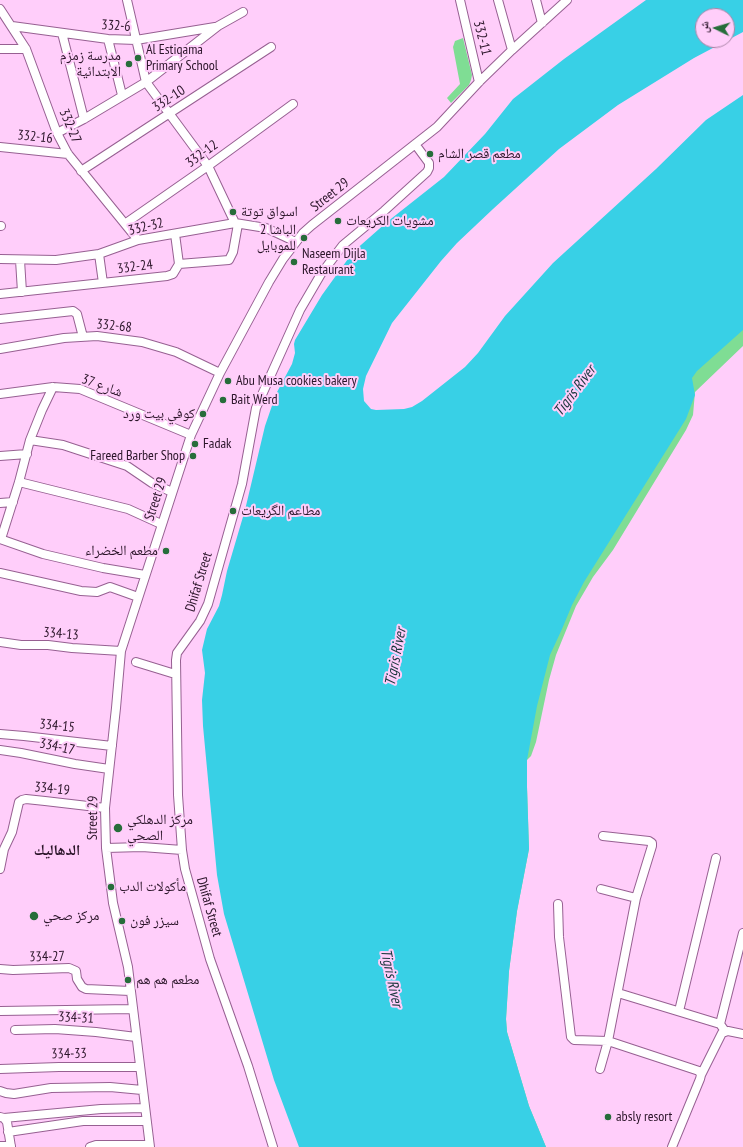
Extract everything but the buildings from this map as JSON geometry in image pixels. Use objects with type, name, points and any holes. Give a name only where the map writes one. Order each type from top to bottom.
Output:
[{"type":"street","points":[[127,0],[146,82],[208,166],[237,223],[233,252],[229,260],[179,264],[175,234]]},
{"type":"street","name":"332-11","points":[[460,0],[479,82]]},
{"type":"street","points":[[498,0],[512,50]]},
{"type":"street","points":[[536,0],[542,23]]},
{"type":"street","name":"Street 29","points":[[149,1146],[128,967],[113,903],[106,848],[104,808],[112,746],[121,650],[144,575],[191,435],[220,373],[275,272],[296,242],[312,225],[437,127],[479,82],[567,0]]},
{"type":"street","name":"332-27","points":[[0,9],[26,49],[57,133],[68,154],[81,172],[126,223],[138,240]]},
{"type":"street","points":[[57,133],[84,119],[146,82],[218,26],[243,12]]},
{"type":"street","name":"332-6","points":[[12,26],[62,34],[108,39],[136,40],[218,26]]},
{"type":"street","points":[[62,34],[84,119]]},
{"type":"street","points":[[108,39],[122,95]]},
{"type":"street","name":"332-10","points":[[81,172],[271,47]]},
{"type":"street","points":[[0,48],[26,49]]},
{"type":"street","name":"332-12","points":[[126,223],[293,104]]},
{"type":"street","name":"Dhifaf Street","points":[[273,1147],[248,1066],[210,959],[189,885],[182,850],[178,795],[175,674],[176,660],[177,653],[200,621],[208,604],[242,484],[256,408],[297,317],[321,274],[343,246],[384,212],[427,172],[429,163],[416,144]]},
{"type":"street","name":"332-16","points":[[0,146],[68,154]]},
{"type":"street","name":"332-32","points":[[0,259],[56,260],[99,254],[138,240],[237,223],[266,228],[296,242]]},
{"type":"street","points":[[99,254],[103,283]]},
{"type":"street","points":[[20,260],[22,292]]},
{"type":"street","name":"332-24","points":[[0,294],[170,275],[174,274],[179,264]]},
{"type":"street","points":[[0,319],[73,311],[77,314],[83,337]]},
{"type":"street","name":"332-68","points":[[0,349],[64,338],[97,336],[142,342],[176,352],[220,373]]},
{"type":"street","points":[[53,387],[30,440],[19,482],[1,539],[44,554],[103,568],[144,575]]},
{"type":"street","name":"شارع 37","points":[[0,394],[53,387],[80,389],[191,435]]},
{"type":"street","points":[[30,440],[63,445],[127,466],[152,483],[172,492]]},
{"type":"street","points":[[0,456],[27,454]]},
{"type":"street","points":[[19,482],[128,509],[161,524]]},
{"type":"street","points":[[0,503],[13,502]]},
{"type":"street","points":[[0,573],[82,591],[97,592],[110,587],[138,597]]},
{"type":"street","name":"334-13","points":[[0,642],[21,645],[48,645],[72,648],[121,650]]},
{"type":"street","points":[[136,662],[175,674]]},
{"type":"street","name":"334-15","points":[[0,734],[112,746]]},
{"type":"street","name":"334-17","points":[[0,750],[109,769]]},
{"type":"street","name":"334-19","points":[[0,869],[4,849],[12,832],[19,802],[22,800],[38,800],[104,808]]},
{"type":"street","points":[[600,1069],[608,1041],[636,898],[652,846],[652,843],[649,841],[603,836]]},
{"type":"street","points":[[106,848],[142,847],[182,850]]},
{"type":"street","points":[[678,1011],[716,858]]},
{"type":"street","points":[[601,889],[636,898]]},
{"type":"street","points":[[558,904],[559,937],[571,1037],[574,1040],[608,1041],[699,1071],[701,1075]]},
{"type":"street","points":[[672,1147],[701,1075],[720,1038],[743,933]]},
{"type":"street","name":"334-27","points":[[0,969],[69,968],[76,971],[77,978],[82,987],[86,989],[130,991]]},
{"type":"street","points":[[618,993],[678,1011],[743,1034]]},
{"type":"street","points":[[0,1011],[132,1009]]},
{"type":"street","name":"334-31","points":[[15,1030],[55,1029],[136,1037]]},
{"type":"street","name":"334-33","points":[[0,1069],[139,1067]]},
{"type":"street","points":[[0,1090],[6,1093],[14,1094],[58,1088],[110,1087],[142,1090]]},
{"type":"street","points":[[2,1117],[101,1109],[144,1108]]},
{"type":"street","points":[[0,1146],[11,1146],[7,1122],[2,1117]]},
{"type":"street","points":[[8,1132],[83,1121],[146,1121]]},
{"type":"street","points":[[90,1147],[96,1145],[149,1146]]},
{"type":"green space","points":[[463,38],[472,75],[469,85],[451,103],[447,98],[460,84],[453,47],[455,41]]},
{"type":"green space","points":[[743,316],[743,346],[695,392],[693,415],[686,430],[613,550],[593,577],[576,606],[556,655],[549,680],[536,742],[531,756],[527,760],[529,849],[517,911],[509,971],[506,1019],[507,1032],[529,1106],[546,1147],[538,1147],[500,1033],[516,737],[561,622],[671,398]]},
{"type":"water","name":"Tigris River","points":[[646,0],[743,0],[743,32],[735,36],[735,8],[695,8],[695,48],[713,48],[618,105],[559,149],[457,243],[392,323],[366,376],[363,389],[364,401],[371,409],[404,409],[412,407],[422,401],[465,367],[478,353],[505,316],[553,263],[656,169],[706,120],[743,95],[743,330],[697,371],[692,378],[695,395],[686,419],[584,582],[572,605],[550,655],[537,706],[527,760],[529,849],[517,911],[509,971],[506,1019],[507,1032],[529,1106],[546,1147],[299,1147],[274,1080],[224,914],[217,875],[203,726],[202,700],[205,673],[202,650],[207,629],[219,606],[227,571],[245,510],[265,426],[276,394],[292,364],[295,353],[295,340],[322,295],[353,252],[387,222],[444,177],[485,134],[513,99],[564,59]]},
{"type":"place","name":"Al Estiqama Primary School","points":[[138,58]]},
{"type":"place","name":"مدرسة زمزم الابتدائية","points":[[129,64]]},
{"type":"place","name":"مطعم قصر الشام","points":[[430,154]]},
{"type":"place","name":"اسواق توتة","points":[[233,212]]},
{"type":"place","name":"مشويات الكريعات","points":[[338,221]]},
{"type":"place","name":"الباشا 2 للموبايل","points":[[304,238]]},
{"type":"place","name":"Naseem Dijla Restaurant","points":[[294,262]]},
{"type":"place","name":"Abu Musa cookies bakery","points":[[228,381]]},
{"type":"place","name":"Bait Werd","points":[[223,400]]},
{"type":"place","name":"كوفي بيت ورد","points":[[203,414]]},
{"type":"place","name":"Fadak","points":[[195,444]]},
{"type":"place","name":"Fareed Barber Shop","points":[[193,456]]},
{"type":"place","name":"مطاعم الگريعات","points":[[233,511]]},
{"type":"place","name":"مطعم الخضراء","points":[[166,551]]},
{"type":"place","name":"مركز الدهلكي الصحي","points":[[118,828]]},
{"type":"place","name":"مأكولات الدب","points":[[111,887]]},
{"type":"place","name":"مركز صحي","points":[[34,916]]},
{"type":"place","name":"سيزر فون","points":[[122,921]]},
{"type":"place","name":"مطعم هم هم","points":[[128,980]]},
{"type":"place","name":"absly resort","points":[[608,1117]]},
{"type":"district","name":"الدهاليك","points":[[57,851]]}]
